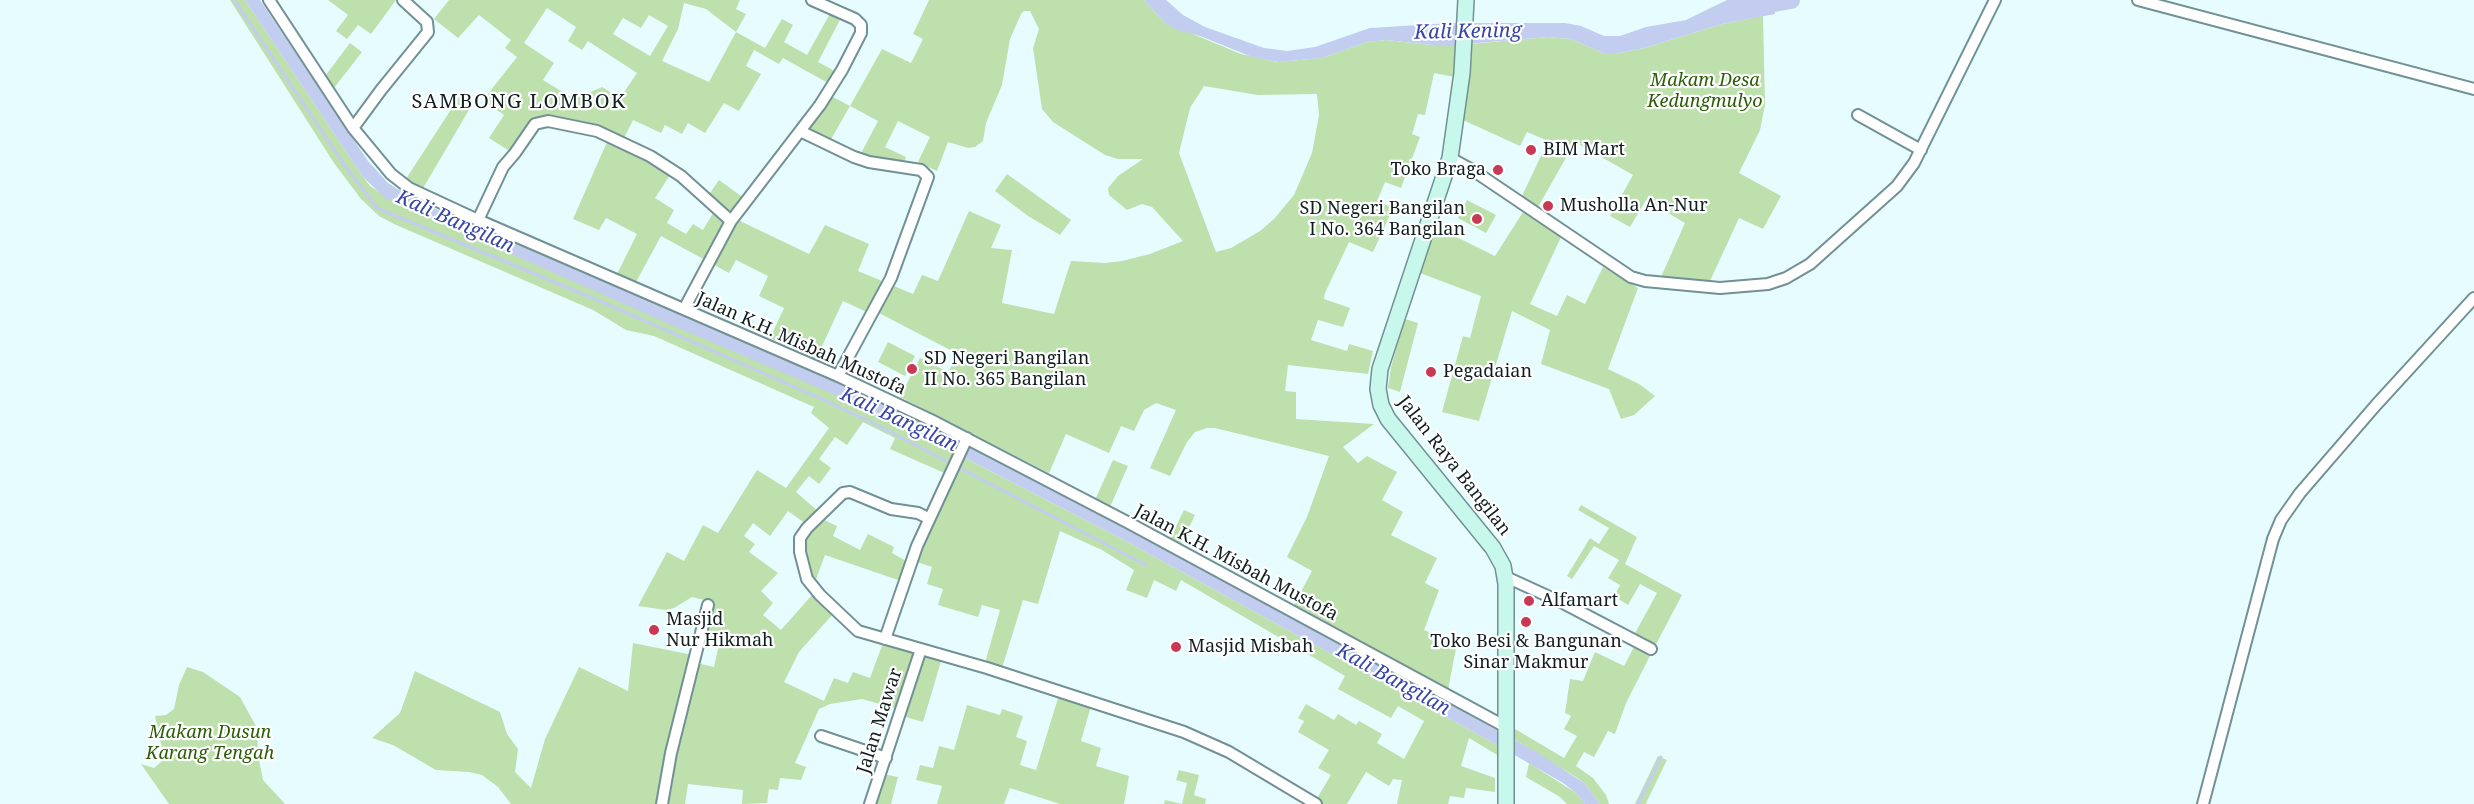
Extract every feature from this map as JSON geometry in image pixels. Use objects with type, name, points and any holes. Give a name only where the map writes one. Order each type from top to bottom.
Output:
[{"type":"main road","name":"Jalan Raya Bangilan","points":[[1466,0],[1463,54],[1450,159],[1380,369],[1378,389],[1381,405],[1388,419],[1493,548],[1503,566],[1506,577],[1506,804]]},
{"type":"street","name":"Jalan K.H. Misbah Mustofa","points":[[268,0],[353,128],[400,181],[420,194],[838,376],[1129,523],[1506,730]]},
{"type":"street","points":[[353,128],[428,32],[427,21],[403,0]]},
{"type":"street","points":[[684,309],[731,221],[800,131],[837,78],[861,29],[855,19],[812,0]]},
{"type":"street","points":[[1450,159],[1474,171],[1631,277],[1660,283],[1738,288],[1755,287],[1778,281],[1810,264],[1889,193],[1914,163],[1995,0]]},
{"type":"street","points":[[2138,0],[2474,89]]},
{"type":"street","points":[[1858,115],[1921,150]]},
{"type":"street","points":[[478,220],[502,167],[535,124],[548,121],[597,131],[650,156],[681,176],[731,221]]},
{"type":"street","points":[[800,131],[854,157],[869,162],[921,170],[928,177],[891,278],[838,376]]},
{"type":"street","points":[[2203,804],[2273,539],[2281,520],[2300,493],[2376,405],[2474,298]]},
{"type":"street","points":[[885,639],[928,518],[966,440]]},
{"type":"street","points":[[928,518],[918,513],[891,509],[846,492],[840,495],[800,538],[801,563],[810,585],[853,627],[885,639],[998,671],[1184,732],[1229,752],[1316,804]]},
{"type":"street","points":[[1506,577],[1565,604],[1651,650]]},
{"type":"street","points":[[662,804],[671,753],[708,605]]},
{"type":"street","name":"Jalan Mawar","points":[[870,804],[921,649]]},
{"type":"street","points":[[821,736],[886,758]]},
{"type":"green space","points":[[230,0],[245,0],[363,177],[370,186],[397,204],[876,412],[1122,539],[1499,746],[1499,756],[1469,738],[1461,766],[1495,778],[1495,792],[1466,788],[1464,798],[1450,796],[1448,804],[1397,804],[1402,780],[1393,779],[1389,786],[1366,772],[1347,804],[1324,804],[1316,800],[1331,775],[1318,768],[1329,750],[1298,732],[1304,721],[1298,718],[1306,704],[1334,720],[1338,714],[1356,725],[1359,721],[1382,734],[1377,743],[1404,759],[1424,721],[1398,706],[1391,718],[1338,689],[1345,676],[1181,580],[1176,591],[1154,580],[1147,598],[1126,590],[1134,570],[1102,550],[1060,531],[1038,604],[1023,600],[1002,668],[985,663],[1000,610],[982,605],[978,617],[938,605],[943,589],[927,584],[932,567],[914,561],[951,476],[890,449],[895,438],[863,422],[847,445],[835,437],[819,459],[831,468],[819,484],[809,476],[796,492],[819,512],[806,524],[788,511],[770,536],[753,523],[744,536],[755,544],[749,552],[778,573],[761,591],[773,603],[763,615],[781,630],[812,595],[833,614],[799,652],[784,682],[824,701],[834,678],[848,683],[853,672],[870,678],[883,643],[917,652],[898,709],[862,699],[830,704],[819,709],[795,763],[806,767],[801,780],[780,778],[778,790],[769,789],[767,803],[742,804],[743,790],[688,784],[685,804],[511,804],[498,787],[482,775],[436,770],[393,745],[372,738],[400,713],[415,671],[500,712],[507,734],[518,749],[515,772],[531,788],[545,739],[579,667],[628,691],[633,643],[693,655],[692,662],[714,667],[720,639],[704,636],[708,601],[692,597],[666,610],[638,606],[667,552],[684,561],[703,525],[718,533],[757,470],[786,488],[829,428],[811,413],[814,407],[654,336],[626,330],[593,310],[379,216],[361,199],[334,163]]},
{"type":"green space","points":[[328,0],[396,0],[371,34],[358,25],[347,39],[336,31],[348,15]]},
{"type":"green space","points":[[449,0],[740,0],[736,9],[746,14],[736,32],[765,48],[782,19],[793,25],[784,42],[807,55],[831,12],[841,18],[818,62],[835,71],[828,83],[783,58],[779,64],[754,50],[746,66],[761,74],[739,111],[724,103],[705,133],[688,123],[682,134],[665,125],[661,133],[633,120],[620,146],[670,175],[655,198],[674,210],[667,223],[686,234],[693,224],[703,230],[719,203],[710,193],[719,180],[748,201],[736,219],[809,254],[825,225],[869,244],[858,271],[913,294],[922,275],[938,281],[969,211],[1001,225],[991,248],[1012,250],[1002,303],[1054,314],[1071,261],[1105,263],[1122,261],[1150,254],[1183,241],[1152,207],[1142,204],[1127,210],[1109,195],[1108,188],[1118,176],[1143,159],[1118,159],[1105,155],[1053,122],[1042,109],[1033,48],[1039,29],[1030,11],[1024,11],[1021,14],[1010,39],[1002,85],[986,123],[983,141],[975,147],[968,148],[948,142],[937,171],[918,162],[930,137],[898,121],[885,147],[906,157],[901,171],[856,163],[878,121],[850,106],[882,49],[911,63],[923,39],[913,34],[929,0],[1144,0],[1164,22],[1241,54],[1277,62],[1322,58],[1367,42],[1386,40],[1456,45],[1455,77],[1434,73],[1425,115],[1418,114],[1412,134],[1420,137],[1401,188],[1385,182],[1377,201],[1393,208],[1373,252],[1349,242],[1325,293],[1324,299],[1350,308],[1343,327],[1318,320],[1311,340],[1347,351],[1349,344],[1373,351],[1368,374],[1288,365],[1285,391],[1296,392],[1296,419],[1374,424],[1343,447],[1358,463],[1367,456],[1397,472],[1382,500],[1403,512],[1391,535],[1437,558],[1425,583],[1439,590],[1424,630],[1457,643],[1448,690],[1294,605],[1312,571],[1287,557],[1307,517],[1329,456],[1207,428],[1195,432],[1187,442],[1170,476],[1150,468],[1176,410],[1156,403],[1144,410],[1134,431],[1121,426],[1109,453],[1066,434],[1049,473],[900,397],[920,358],[948,372],[958,354],[877,312],[875,316],[843,301],[816,359],[770,338],[784,308],[759,296],[768,276],[736,260],[729,273],[661,236],[630,293],[612,284],[637,234],[606,218],[599,230],[573,219],[611,133],[573,121],[545,117],[535,119],[511,152],[489,138],[504,115],[483,100],[517,57],[505,48],[511,40],[479,15],[458,38],[434,19]],"holes":[[[684,3],[706,9],[736,32],[709,82],[662,61],[678,29]],[[547,8],[576,27],[568,41],[582,50],[588,41],[637,73],[620,98],[602,87],[574,99],[543,80],[554,63],[524,43]],[[649,15],[668,26],[650,56],[613,34],[623,18],[641,28]],[[1204,86],[1258,95],[1317,94],[1319,115],[1312,153],[1294,195],[1274,219],[1260,231],[1231,248],[1216,252],[1179,153],[1190,108]]]},
{"type":"green space","name":"Makam Desa Kedungmulyo","points":[[1763,16],[1765,105],[1760,130],[1739,173],[1781,196],[1763,229],[1739,218],[1710,281],[1661,277],[1685,223],[1646,200],[1630,227],[1610,216],[1633,175],[1575,142],[1538,207],[1522,196],[1548,141],[1527,132],[1520,146],[1463,120],[1470,44],[1548,37],[1571,39],[1605,54],[1614,54],[1644,48],[1722,24]]},
{"type":"green space","points":[[350,43],[362,52],[334,88],[326,75]]},
{"type":"green space","points":[[461,94],[473,103],[422,190],[406,179]]},
{"type":"green space","points":[[829,95],[850,106],[830,141],[806,129]]},
{"type":"green space","points":[[1007,174],[1071,220],[1060,235],[1028,216],[995,191]]},
{"type":"green space","points":[[1467,200],[1496,215],[1486,233],[1458,218]]},
{"type":"green space","points":[[1523,212],[1561,237],[1530,304],[1557,316],[1567,295],[1585,304],[1603,267],[1638,288],[1608,369],[1639,384],[1655,396],[1634,415],[1621,419],[1609,389],[1541,364],[1550,330],[1512,311],[1479,421],[1442,412],[1463,336],[1470,338],[1481,296],[1420,273],[1434,226],[1495,256]]},
{"type":"green space","points":[[1405,319],[1418,323],[1400,392],[1388,388],[1391,367]]},
{"type":"green space","points":[[888,342],[915,356],[905,376],[878,362]]},
{"type":"green space","points":[[1113,460],[1128,466],[1110,507],[1095,500]]},
{"type":"green space","points":[[1581,505],[1637,537],[1625,564],[1682,595],[1654,648],[1633,637],[1657,593],[1640,584],[1628,605],[1614,596],[1620,585],[1608,578],[1619,560],[1594,546],[1572,579],[1567,576],[1590,538],[1599,544],[1609,528],[1578,510]]},
{"type":"green space","points":[[1184,510],[1195,515],[1181,544],[1170,539]]},
{"type":"green space","points":[[822,519],[837,526],[833,536],[860,550],[868,534],[894,547],[892,553],[908,562],[901,581],[825,555],[815,582],[806,565],[805,541]]},
{"type":"green space","points":[[1635,645],[1651,654],[1626,703],[1615,734],[1608,731],[1594,757],[1584,752],[1576,766],[1593,778],[1606,795],[1609,804],[1600,804],[1584,783],[1515,740],[1515,729],[1564,758],[1577,736],[1564,729],[1571,716],[1565,713],[1570,679],[1583,681],[1595,652],[1624,666]]},
{"type":"green space","points":[[922,652],[942,658],[923,722],[902,716]]},
{"type":"green space","name":"Makam Dusun Karang Tengah","points":[[187,667],[203,672],[240,697],[257,728],[258,755],[263,780],[285,804],[169,804],[141,764],[154,768],[161,762],[161,744],[155,716],[166,715],[174,709],[179,685]]},
{"type":"green space","points":[[1059,695],[1091,706],[1081,741],[1101,748],[1096,766],[1129,776],[1124,804],[1060,804],[1010,788],[1004,804],[937,804],[942,786],[916,780],[920,765],[933,768],[939,746],[954,750],[967,705],[1000,715],[1002,709],[1023,716],[1016,737],[1027,741],[1020,765],[1036,770]]},
{"type":"green space","points":[[1658,756],[1667,760],[1646,804],[1635,804]]},
{"type":"green space","points":[[1529,763],[1576,793],[1585,804],[1567,804],[1560,797],[1526,777]]},
{"type":"green space","points":[[1179,770],[1199,775],[1194,795],[1206,799],[1205,804],[1182,804],[1187,783],[1176,780]]},
{"type":"green space","points":[[883,774],[898,777],[891,804],[874,804]]},
{"type":"green space","points":[[1165,800],[1182,804],[1164,804]]},
{"type":"water","name":"Kali Bangilan","points":[[245,0],[260,0],[368,161],[388,183],[404,193],[422,203],[630,293],[841,382],[1044,484],[1540,754],[1584,783],[1600,804],[1585,804],[1563,783],[1499,746],[1122,539],[882,415],[385,198],[363,177]]},
{"type":"water","points":[[1144,0],[1166,0],[1183,15],[1205,27],[1264,48],[1287,51],[1315,47],[1370,28],[1451,23],[1565,23],[1581,26],[1604,36],[1620,36],[1646,27],[1686,20],[1727,0],[1773,0],[1775,14],[1722,24],[1644,48],[1614,54],[1605,54],[1571,39],[1548,37],[1442,46],[1386,40],[1367,42],[1322,58],[1278,62],[1252,57],[1200,36],[1177,30],[1164,22]]},
{"type":"waterway","name":"Kali Bangilan","points":[[234,0],[345,166],[377,208],[609,305],[824,400],[873,423],[1146,565]]},
{"type":"waterway","name":"Kali Kening","points":[[1752,7],[1791,0]]},
{"type":"waterway","points":[[1638,804],[1661,757]]},
{"type":"place","name":"BIM Mart","points":[[1531,150]]},
{"type":"place","name":"Toko Braga","points":[[1498,170]]},
{"type":"place","name":"Musholla An-Nur","points":[[1548,206]]},
{"type":"place","name":"SD Negeri Bangilan I No. 364 Bangilan","points":[[1477,219]]},
{"type":"place","name":"SD Negeri Bangilan II No. 365 Bangilan","points":[[912,369]]},
{"type":"place","name":"Pegadaian","points":[[1431,372]]},
{"type":"place","name":"Alfamart","points":[[1529,601]]},
{"type":"place","name":"Toko Besi & Bangunan Sinar Makmur","points":[[1526,622]]},
{"type":"place","name":"Masjid Nur Hikmah","points":[[654,630]]},
{"type":"place","name":"Masjid Misbah","points":[[1176,647]]},
{"type":"district","name":"SAMBONG LOMBOK","points":[[519,102]]}]
